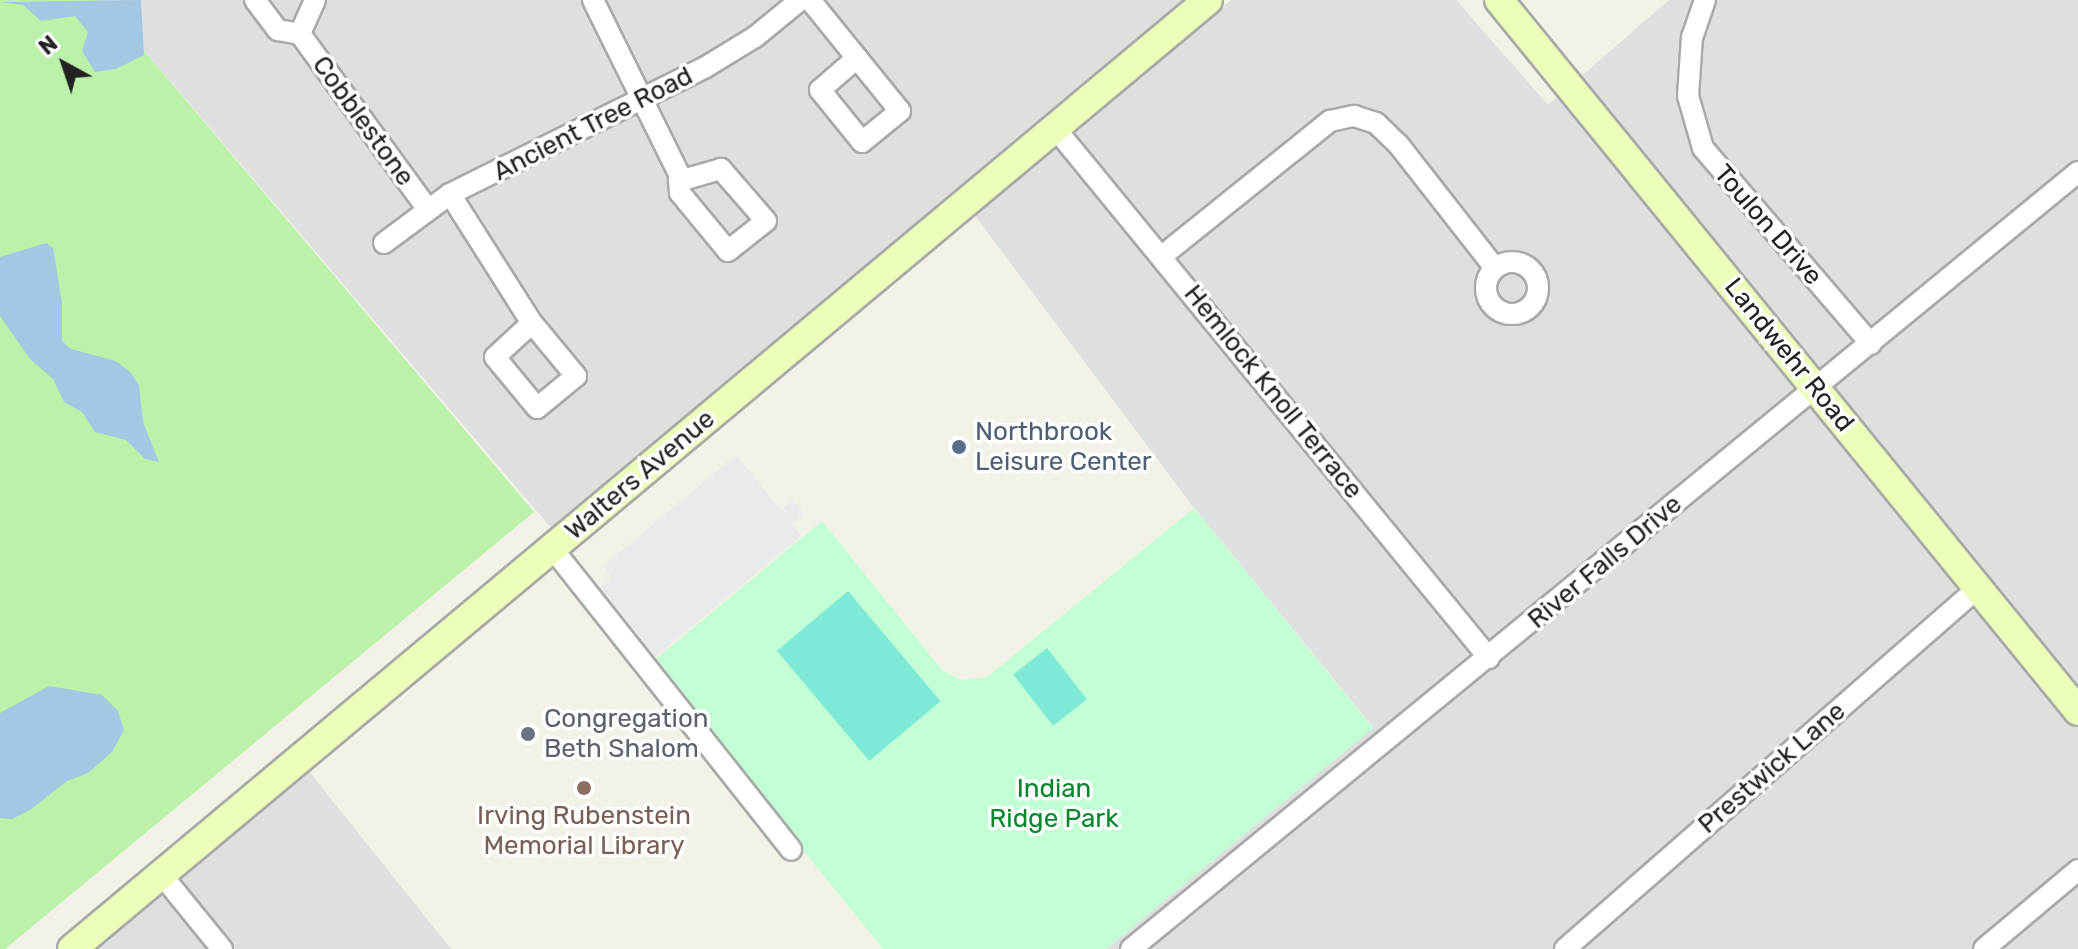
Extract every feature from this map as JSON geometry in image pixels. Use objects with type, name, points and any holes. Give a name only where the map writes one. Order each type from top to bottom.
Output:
[{"type":"main road","name":"Walters Avenue","points":[[72,949],[1208,0]]},
{"type":"main road","name":"Landwehr Road","points":[[1499,0],[1979,587],[2074,697]]},
{"type":"street","name":"Cobblestone","points":[[255,0],[278,30],[300,34],[426,207]]},
{"type":"street","name":"Cobblestone","points":[[300,34],[315,0]]},
{"type":"street","points":[[593,0],[679,181]]},
{"type":"street","name":"Ancient Tree Road","points":[[384,243],[426,207],[643,102],[755,37],[800,0]]},
{"type":"street","points":[[810,0],[857,58]]},
{"type":"street","name":"Toulon Drive","points":[[1705,0],[1692,37],[1688,96],[1703,148],[1871,344]]},
{"type":"street","points":[[1162,256],[1330,121],[1354,116],[1376,123],[1398,144],[1495,268]]},
{"type":"street","name":"Hemlock Knoll Terrace","points":[[1055,128],[1489,658]]},
{"type":"street","name":"River Falls Drive","points":[[1131,949],[1385,736],[1489,658],[2078,172]]},
{"type":"street","points":[[450,194],[532,323]]},
{"type":"street","points":[[552,548],[791,850]]},
{"type":"street","name":"Prestwick Lane","points":[[1565,949],[1979,587]]},
{"type":"street","points":[[1984,949],[2078,870]]},
{"type":"street","points":[[161,874],[222,949]]},
{"type":"shaded area","points":[[101,0],[1183,0],[552,529]]},
{"type":"shaded area","points":[[141,0],[144,55],[116,69],[95,72],[82,51],[88,32],[75,16],[41,21],[23,5],[0,2]]},
{"type":"shaded area","points":[[1231,0],[1456,0],[1548,105],[1669,0],[2078,0],[2078,949],[1106,949],[1373,727],[1194,508],[973,213]]},
{"type":"shaded area","points":[[46,243],[53,248],[62,303],[62,341],[71,349],[116,361],[130,372],[139,385],[143,422],[159,462],[145,459],[126,440],[95,432],[82,412],[64,402],[53,379],[30,359],[0,316],[0,257]]},
{"type":"shaded area","points":[[736,455],[781,510],[793,500],[804,514],[792,524],[801,536],[654,658],[597,590],[612,577],[603,566]]},
{"type":"shaded area","points":[[848,591],[941,701],[869,761],[777,651]]},
{"type":"shaded area","points":[[1047,648],[1087,699],[1053,726],[1013,674]]},
{"type":"shaded area","points":[[49,686],[102,695],[118,711],[124,730],[112,752],[88,773],[67,781],[30,810],[12,819],[0,818],[0,713]]},
{"type":"shaded area","points":[[307,769],[451,949],[93,949]]},
{"type":"green space","points":[[0,0],[101,0],[534,512],[5,949],[0,949]]},
{"type":"green space","name":"Indian Ridge Park","points":[[1194,508],[1373,728],[1106,949],[883,949],[651,663],[822,521],[943,671],[961,680],[987,677]]},
{"type":"place","name":"Northbrook Leisure Center","points":[[959,447]]},
{"type":"place","name":"Congregation Beth Shalom","points":[[528,734]]},
{"type":"place","name":"Irving Rubenstein Memorial Library","points":[[584,788]]}]
